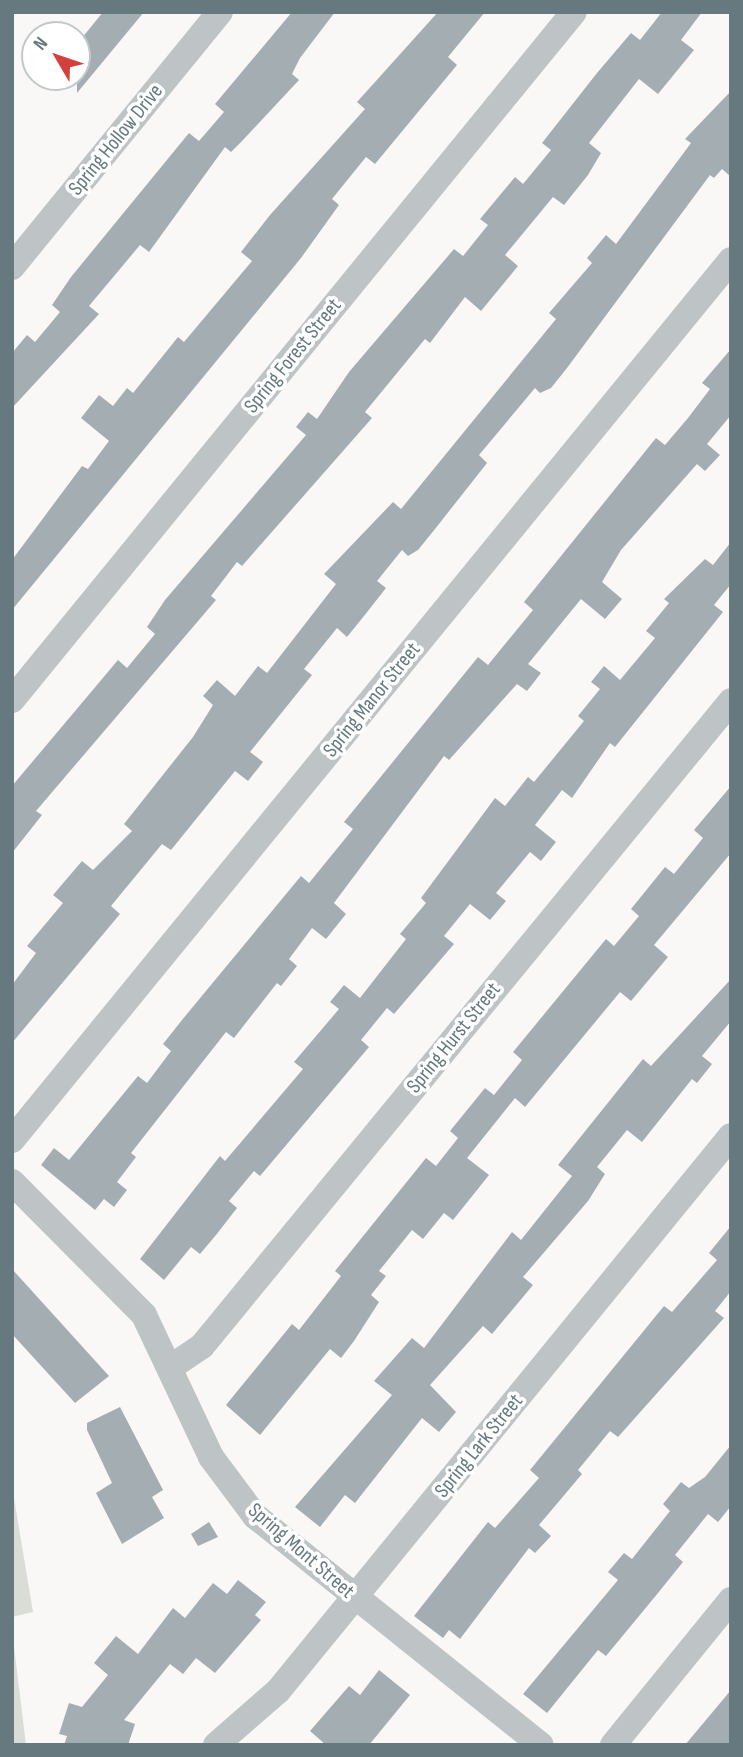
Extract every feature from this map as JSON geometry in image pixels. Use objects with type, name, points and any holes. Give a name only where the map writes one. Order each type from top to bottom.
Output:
[{"type":"street","name":"Spring Hollow Drive","points":[[12,267],[220,12]]},
{"type":"street","name":"Spring Forest Street","points":[[12,700],[574,12]]},
{"type":"street","name":"Spring Manor Street","points":[[12,1140],[731,260]]},
{"type":"street","name":"Spring Hurst Street","points":[[171,1367],[202,1346],[731,701]]},
{"type":"street","name":"Spring Lark Street","points":[[216,1745],[278,1691],[731,1136]]},
{"type":"street","name":"Spring Mont Street","points":[[12,1182],[109,1274],[144,1315],[222,1475],[255,1516],[541,1745]]},
{"type":"street","points":[[613,1745],[731,1600]]},
{"type":"shaded area","points":[[12,1486],[33,1612],[12,1617]]},
{"type":"shaded area","points":[[12,1630],[26,1745],[12,1745]]},
{"type":"building","points":[[103,12],[144,12],[91,76],[91,27]]},
{"type":"building","points":[[292,12],[335,12],[300,58],[292,74],[299,80],[231,152],[225,147],[149,252],[140,245],[89,306],[99,314],[12,408],[12,353],[27,335],[35,342],[60,312],[52,305],[71,277],[189,133],[199,141],[224,112],[215,104]]},
{"type":"building","points":[[438,12],[485,12],[448,57],[457,65],[375,164],[366,157],[332,199],[339,205],[301,258],[12,610],[12,560],[82,466],[88,469],[109,441],[81,418],[99,395],[113,406],[127,388],[133,393],[178,337],[184,342],[252,261],[241,252],[270,215],[365,109],[357,102]]},
{"type":"building","points":[[662,12],[702,12],[681,40],[694,50],[658,94],[639,79],[589,143],[601,153],[588,175],[564,205],[553,197],[505,255],[518,266],[481,311],[465,297],[430,343],[425,339],[365,412],[372,418],[242,566],[237,562],[211,596],[216,600],[36,811],[42,815],[12,853],[12,786],[118,660],[127,668],[155,634],[147,627],[165,600],[306,435],[296,427],[308,412],[317,419],[349,372],[454,249],[463,256],[488,225],[480,219],[515,177],[523,184],[551,150],[542,143],[597,73],[631,33],[640,40]]},
{"type":"building","points":[[731,91],[731,177],[722,169],[714,178],[710,175],[551,388],[540,393],[535,388],[479,455],[487,463],[418,550],[408,556],[402,550],[377,581],[386,588],[347,637],[337,628],[304,669],[312,675],[250,752],[263,762],[248,781],[235,771],[171,850],[162,844],[111,906],[120,914],[12,1043],[12,985],[36,953],[27,946],[63,903],[53,895],[82,861],[93,870],[132,831],[124,824],[193,737],[213,705],[203,696],[217,680],[235,696],[258,666],[267,673],[336,584],[324,574],[393,502],[401,509],[556,319],[549,313],[592,263],[587,258],[606,235],[616,244],[691,143],[685,139]]},
{"type":"building","points":[[731,349],[731,415],[707,444],[720,455],[705,471],[697,464],[621,550],[602,582],[622,599],[605,619],[581,599],[528,664],[541,673],[527,691],[517,684],[449,760],[444,756],[334,903],[346,914],[326,939],[312,928],[289,959],[297,966],[281,986],[277,983],[234,1038],[226,1032],[131,1153],[136,1157],[117,1182],[127,1190],[114,1207],[104,1199],[95,1210],[41,1165],[54,1148],[69,1160],[138,1076],[147,1083],[171,1051],[163,1044],[182,1020],[301,876],[309,883],[353,829],[344,822],[478,657],[488,665],[533,610],[524,602],[656,438],[665,445],[688,418],[710,389],[702,383]]},
{"type":"building","points":[[731,542],[731,584],[714,605],[723,612],[615,747],[610,743],[572,798],[562,790],[535,825],[556,842],[541,861],[530,852],[496,893],[506,901],[490,920],[470,904],[444,936],[454,944],[394,1014],[387,1008],[361,1040],[369,1047],[260,1176],[254,1171],[229,1201],[237,1208],[200,1254],[191,1247],[164,1280],[140,1259],[220,1156],[225,1161],[303,1069],[294,1062],[339,1009],[330,1002],[344,985],[360,998],[406,939],[400,934],[426,903],[421,898],[495,798],[505,806],[528,777],[534,782],[584,721],[578,716],[600,689],[591,682],[604,666],[620,680],[655,638],[646,631],[669,603],[664,599],[705,559],[713,565]]},
{"type":"building","points":[[731,786],[731,853],[654,945],[668,957],[631,1001],[620,992],[525,1107],[515,1098],[467,1158],[489,1175],[453,1220],[444,1213],[423,1239],[412,1230],[379,1271],[386,1276],[371,1295],[379,1302],[354,1341],[341,1358],[330,1349],[260,1435],[226,1405],[292,1324],[299,1330],[341,1276],[335,1271],[426,1158],[436,1166],[458,1138],[450,1131],[485,1088],[494,1095],[522,1060],[513,1052],[606,939],[614,946],[639,916],[631,909],[665,867],[674,874],[703,838],[694,830]]},
{"type":"building","points":[[731,979],[731,1021],[702,1056],[712,1064],[697,1083],[692,1079],[642,1142],[627,1130],[597,1167],[605,1174],[588,1201],[523,1277],[533,1285],[492,1334],[483,1326],[430,1385],[456,1412],[439,1432],[422,1418],[355,1503],[345,1495],[320,1527],[295,1507],[392,1395],[374,1381],[412,1338],[424,1348],[512,1232],[521,1240],[572,1176],[558,1165],[643,1059],[651,1066]]},
{"type":"building","points":[[731,1226],[731,1291],[715,1311],[724,1318],[618,1437],[610,1431],[578,1470],[582,1474],[539,1525],[551,1536],[535,1553],[529,1548],[460,1639],[449,1630],[443,1638],[414,1616],[488,1522],[495,1528],[539,1478],[530,1470],[664,1306],[672,1312],[717,1260],[709,1253]]},
{"type":"building","points":[[12,1269],[109,1376],[75,1403],[12,1334]]},
{"type":"building","points":[[120,1407],[163,1490],[152,1497],[164,1518],[122,1544],[96,1493],[112,1483],[87,1430],[87,1423]]},
{"type":"building","points":[[731,1445],[731,1506],[718,1522],[708,1514],[675,1555],[683,1562],[658,1593],[606,1656],[598,1650],[547,1713],[523,1694],[618,1580],[608,1572],[624,1553],[632,1559],[670,1511],[663,1504],[681,1482],[689,1488],[705,1477]]},
{"type":"building","points":[[209,1522],[218,1537],[198,1546],[191,1534]]},
{"type":"building","points":[[238,1580],[266,1602],[255,1615],[261,1620],[215,1673],[196,1658],[183,1674],[170,1664],[124,1720],[135,1724],[128,1745],[64,1745],[67,1736],[59,1734],[69,1703],[82,1707],[108,1675],[94,1663],[116,1636],[138,1654],[173,1608],[185,1618],[213,1583],[227,1594]]},
{"type":"building","points":[[379,1670],[410,1695],[369,1745],[326,1745],[310,1731],[349,1686],[360,1695]]},
{"type":"building","points":[[731,1690],[731,1745],[685,1745]]}]
